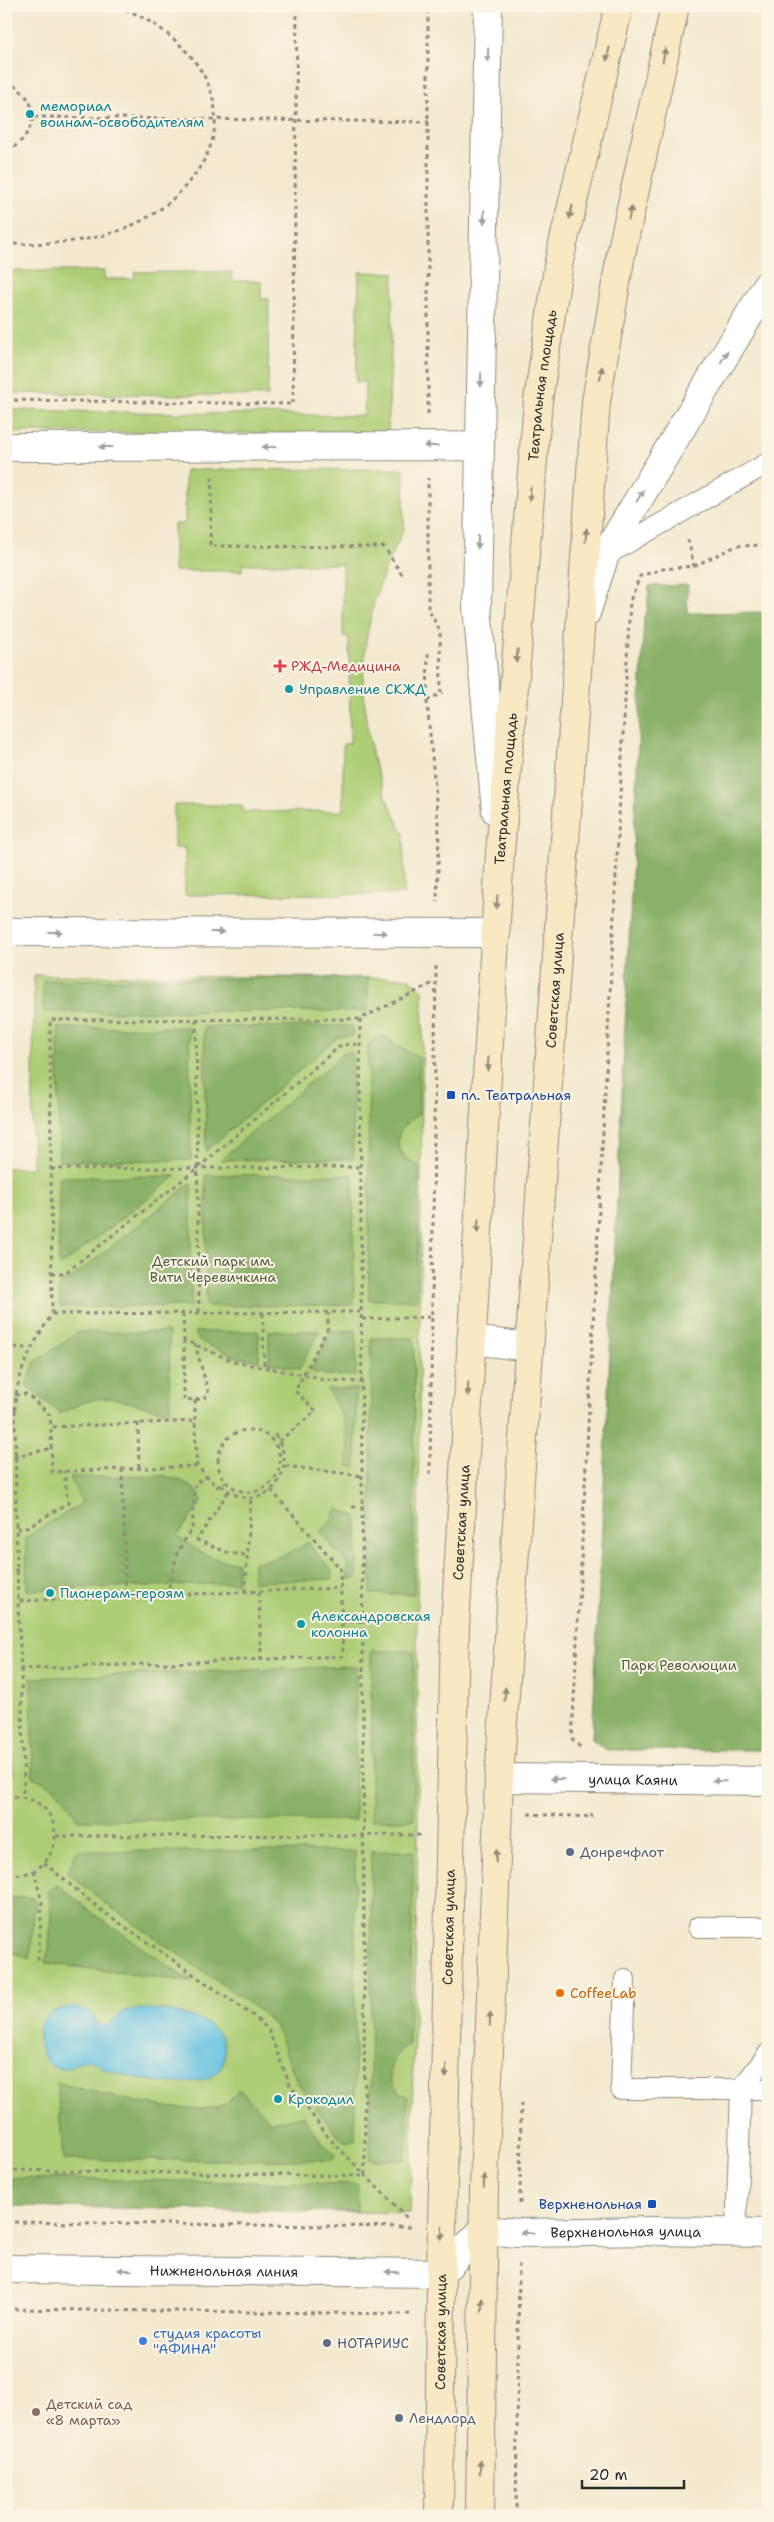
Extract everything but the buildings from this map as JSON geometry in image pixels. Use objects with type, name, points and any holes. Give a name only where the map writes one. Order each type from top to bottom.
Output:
[{"type":"main road","name":"Театральная площадь","points":[[500,853],[538,401],[559,261],[619,6]]},
{"type":"main road","points":[[579,636],[596,402],[621,254],[675,6]]},
{"type":"main road","name":"Советская улица","points":[[480,2516],[483,2230],[499,1778],[579,636]]},
{"type":"main road","name":"Советская улица","points":[[439,2516],[441,2273],[455,1627],[500,853]]},
{"type":"street","name":"Театральная площадь","points":[[488,6],[477,606],[500,853]]},
{"type":"street","points":[[579,636],[605,556],[768,284]]},
{"type":"street","points":[[6,447],[480,446]]},
{"type":"street","points":[[6,932],[496,933]]},
{"type":"street","points":[[471,1340],[529,1347]]},
{"type":"street","name":"улица Каяни","points":[[499,1778],[768,1781]]},
{"type":"street","points":[[441,2273],[483,2230]]},
{"type":"street","name":"Верхненольная улица","points":[[483,2230],[519,2233],[768,2233]]},
{"type":"street","name":"Нижненольная линия","points":[[6,2268],[441,2273]]},
{"type":"lane","points":[[605,556],[768,463]]},
{"type":"lane","points":[[698,1927],[768,1927]]},
{"type":"lane","points":[[624,1979],[622,2090],[768,2089]]},
{"type":"lane","points":[[736,2232],[741,2089],[768,2054]]},
{"type":"path","points":[[6,244],[76,242],[122,230],[158,211],[182,190],[208,156],[216,131],[216,106],[210,86],[201,70],[185,51],[167,35],[142,18],[117,6]]},
{"type":"path","points":[[6,400],[293,404],[297,6]]},
{"type":"path","points":[[427,701],[441,693],[440,631],[428,609],[428,6]]},
{"type":"path","points":[[6,82],[27,98],[34,117],[30,131],[25,138],[6,152]]},
{"type":"path","points":[[34,117],[429,122]]},
{"type":"path","points":[[212,447],[210,546],[384,547],[403,576]]},
{"type":"path","points":[[687,535],[694,566]]},
{"type":"path","points":[[583,1750],[572,1739],[630,601],[640,576],[663,569],[694,566],[736,546],[768,545]]},
{"type":"path","points":[[428,653],[427,701],[439,833],[435,982],[430,1483]]},
{"type":"path","points":[[21,1797],[24,1788],[16,1523],[15,1395],[30,1348],[52,1314],[50,1020],[360,1019],[435,982]]},
{"type":"path","points":[[360,1019],[361,1312],[364,1382],[363,1836],[365,2176]]},
{"type":"path","points":[[196,1020],[199,1314]]},
{"type":"path","points":[[51,1272],[65,1273],[199,1167],[341,1045],[360,1044]]},
{"type":"path","points":[[51,1169],[361,1167]]},
{"type":"path","points":[[52,1314],[361,1312]]},
{"type":"path","points":[[263,1313],[264,1368]]},
{"type":"path","points":[[279,1441],[316,1411],[295,1391],[328,1328],[328,1313]]},
{"type":"path","points":[[183,1314],[184,1400],[203,1399],[209,1394],[195,1344]]},
{"type":"path","points":[[362,1318],[431,1317]]},
{"type":"path","points":[[184,1340],[235,1362],[324,1380],[364,1382]]},
{"type":"path","points":[[6,1347],[30,1348]]},
{"type":"path","points":[[15,1395],[27,1394],[50,1415],[52,1472],[197,1466]]},
{"type":"path","points":[[195,1399],[197,1466],[217,1487],[224,1482]]},
{"type":"path","points":[[51,1427],[195,1421]]},
{"type":"path","points":[[138,1423],[139,1469]]},
{"type":"path","points":[[244,1429],[263,1433],[271,1439],[276,1446],[280,1464],[278,1473],[267,1487],[250,1493],[240,1492],[224,1482],[217,1464],[221,1446],[227,1438],[244,1429]]},
{"type":"path","points":[[221,1485],[228,1492],[240,1497],[251,1498],[271,1490],[282,1475],[285,1466],[285,1454],[275,1435],[271,1439]]},
{"type":"path","points":[[6,1458],[52,1448]]},
{"type":"path","points":[[285,1466],[363,1476]]},
{"type":"path","points":[[122,1469],[126,1597]]},
{"type":"path","points":[[17,1529],[30,1526],[68,1503],[64,1471]]},
{"type":"path","points":[[167,1595],[177,1554],[192,1528],[194,1482],[206,1477]]},
{"type":"path","points":[[21,1669],[343,1656],[340,1568],[271,1490]]},
{"type":"path","points":[[228,1492],[197,1540],[229,1553],[246,1555]]},
{"type":"path","points":[[245,1592],[251,1498]]},
{"type":"path","points":[[352,1507],[364,1507]]},
{"type":"path","points":[[6,1570],[18,1570]]},
{"type":"path","points":[[18,1601],[341,1588]]},
{"type":"path","points":[[259,1592],[261,1659]]},
{"type":"path","points":[[342,1622],[428,1620]]},
{"type":"path","points":[[527,1824],[527,1814],[592,1816],[588,1779]]},
{"type":"path","points":[[6,1799],[21,1797],[32,1800],[46,1810],[54,1825],[56,1836],[50,1855],[44,1863],[34,1870],[23,1874],[6,1872]]},
{"type":"path","points":[[56,1836],[426,1835]]},
{"type":"path","points":[[6,2222],[417,2227],[365,2176],[343,2150],[329,2138],[290,2085],[268,2030],[252,2014],[101,1910],[44,1863]]},
{"type":"path","points":[[34,1870],[42,1903],[38,1961]]},
{"type":"path","points":[[516,2516],[522,2093]]},
{"type":"path","points":[[6,2170],[365,2176]]},
{"type":"path","points":[[6,2309],[415,2314]]},
{"type":"green space","points":[[8,271],[104,271],[104,279],[134,279],[135,272],[232,272],[232,281],[261,281],[261,299],[269,299],[268,396],[6,393]]},
{"type":"green space","points":[[359,272],[394,273],[388,434],[6,432],[6,410],[364,416],[365,382],[356,382]]},
{"type":"green space","points":[[404,469],[404,529],[387,564],[374,602],[366,641],[363,680],[366,720],[373,759],[386,797],[404,834],[404,894],[185,895],[185,848],[174,848],[174,805],[242,805],[243,812],[343,811],[343,744],[350,743],[349,637],[343,637],[343,564],[242,564],[242,571],[174,571],[174,524],[185,524],[185,470]]},
{"type":"green space","name":"Парк Революции","points":[[688,585],[687,613],[768,612],[768,1750],[606,1750],[592,1739],[644,617],[647,612],[649,586]]},
{"type":"green space","name":"Детский парк им. Вити Черевичкина","points":[[34,975],[409,978],[423,990],[417,1625],[418,1839],[410,2213],[6,2206],[6,1168],[32,1168]]},
{"type":"green space","points":[[368,978],[368,1011],[43,1012],[43,980]]},
{"type":"green space","points":[[353,1026],[353,1036],[338,1037],[206,1151],[204,1027]]},
{"type":"green space","points":[[189,1027],[191,1160],[59,1161],[58,1028]]},
{"type":"green space","points":[[381,1035],[419,1058],[419,1114],[404,1126],[399,1133],[398,1140],[403,1154],[419,1166],[417,1300],[369,1300],[368,1044]]},
{"type":"green space","points":[[352,1052],[353,1159],[220,1160],[344,1053]]},
{"type":"green space","points":[[206,1175],[353,1175],[354,1305],[206,1306]]},
{"type":"green space","points":[[176,1176],[62,1265],[59,1265],[59,1177]]},
{"type":"green space","points":[[191,1183],[191,1306],[60,1307],[59,1280],[68,1281]]},
{"type":"green space","points":[[356,1330],[356,1376],[325,1375],[310,1371],[332,1331]]},
{"type":"green space","points":[[258,1331],[259,1361],[237,1357],[199,1341],[195,1332]]},
{"type":"green space","points":[[269,1331],[320,1331],[299,1369],[269,1363]]},
{"type":"green space","points":[[79,1332],[169,1332],[170,1411],[104,1398],[78,1405],[60,1414],[26,1385],[35,1362]]},
{"type":"green space","points":[[371,1338],[414,1338],[414,1594],[371,1594]]},
{"type":"green space","points":[[327,1389],[356,1389],[356,1468],[348,1466],[348,1444],[345,1425],[338,1407]]},
{"type":"green space","points":[[165,1476],[188,1484],[196,1491],[202,1502],[177,1536],[212,1557],[238,1562],[237,1583],[27,1590],[26,1537],[82,1503],[70,1477]]},
{"type":"green space","points":[[337,1509],[357,1516],[357,1578],[348,1579],[348,1565],[320,1532],[329,1524]]},
{"type":"green space","points":[[308,1542],[332,1571],[333,1579],[253,1582],[253,1562],[282,1556]]},
{"type":"green space","points":[[371,1651],[414,1651],[414,1820],[371,1820]]},
{"type":"green space","points":[[10,1663],[13,1775],[6,1776],[6,1664]]},
{"type":"green space","points":[[356,1666],[355,1820],[77,1820],[69,1805],[60,1794],[48,1784],[33,1777],[31,1678]]},
{"type":"green space","points":[[77,1851],[355,1851],[355,2141],[346,2142],[335,2133],[297,2082],[275,2025],[257,2009],[105,1903],[67,1872]]},
{"type":"green space","points":[[371,1851],[414,1851],[409,2044],[395,2057],[390,2071],[394,2085],[408,2097],[406,2160],[370,2160]]},
{"type":"green space","points":[[57,1884],[96,1916],[192,1982],[45,1963],[51,1927],[48,1891]]},
{"type":"green space","points":[[33,1897],[35,1903],[30,1959],[6,1950],[6,1898]]},
{"type":"green space","points":[[57,2083],[141,2103],[187,2109],[223,2105],[239,2089],[271,2122],[303,2116],[323,2144],[336,2154],[332,2160],[63,2160]]},
{"type":"green space","points":[[6,2178],[358,2184],[357,2212],[6,2206]]},
{"type":"water","points":[[70,2007],[84,2009],[92,2014],[99,2025],[108,2026],[122,2012],[140,2009],[170,2011],[201,2020],[213,2028],[222,2038],[225,2050],[222,2066],[212,2076],[196,2081],[178,2083],[158,2082],[121,2074],[105,2069],[88,2060],[68,2068],[52,2066],[44,2058],[40,2042],[40,2026],[42,2020],[53,2012]]},
{"type":"place","name":"мемориал воинам-освободителям","points":[[30,114]]},
{"type":"place","name":"РЖД-Медицина","points":[[280,666]]},
{"type":"place","name":"Управление СКЖД","points":[[289,689]]},
{"type":"place","name":"пл. Театральная","points":[[451,1095]]},
{"type":"place","name":"Пионерам-героям","points":[[50,1593]]},
{"type":"place","name":"Александровская колонна","points":[[301,1624]]},
{"type":"place","name":"Донречфлот","points":[[570,1852]]},
{"type":"place","name":"CoffeeLab","points":[[560,1993]]},
{"type":"place","name":"Крокодил","points":[[278,2099]]},
{"type":"place","name":"Верхненольная","points":[[652,2204]]},
{"type":"place","name":"студия красоты \"АФИНА\"","points":[[143,2341]]},
{"type":"place","name":"НОТАРИУС","points":[[327,2343]]},
{"type":"place","name":"Детский сад «8 марта»","points":[[36,2412]]},
{"type":"place","name":"Лендлорд","points":[[399,2418]]}]
